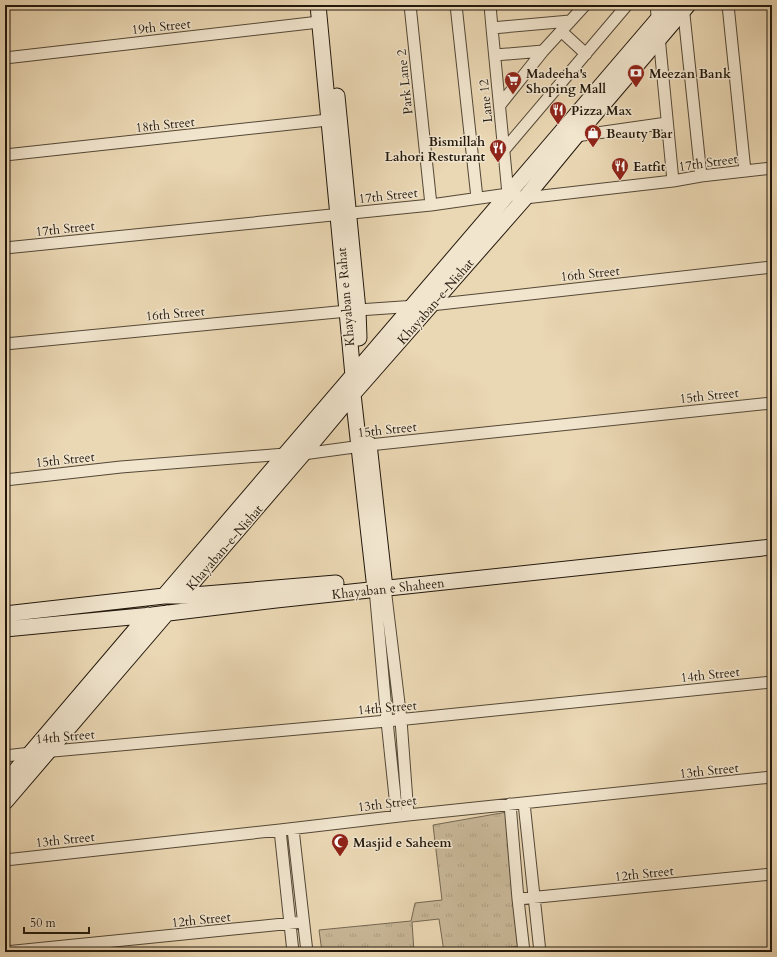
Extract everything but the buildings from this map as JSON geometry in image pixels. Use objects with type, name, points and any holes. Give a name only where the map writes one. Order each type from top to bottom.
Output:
[{"type":"street","name":"Khayaban e Rahat","points":[[318,5],[328,120],[343,214]]},
{"type":"street","name":"Khayaban e Rahat","points":[[327,5],[357,380],[380,584]]},
{"type":"street","name":"Park Lane 2","points":[[410,5],[431,205]]},
{"type":"street","points":[[456,5],[477,198]]},
{"type":"street","name":"Lane 12","points":[[490,5],[508,194]]},
{"type":"street","points":[[500,105],[584,5]]},
{"type":"street","points":[[504,150],[627,5]]},
{"type":"street","points":[[728,5],[745,171]]},
{"type":"street","points":[[681,6],[700,176]]},
{"type":"street","name":"Khayaban-e-Nishat","points":[[181,596],[303,454],[412,306],[508,194],[656,12],[681,6]]},
{"type":"street","name":"Khayaban-e-Nishat","points":[[164,596],[286,454],[431,305],[525,198],[659,39],[681,6]]},
{"type":"street","points":[[656,12],[673,181]]},
{"type":"street","points":[[492,28],[570,21]]},
{"type":"street","name":"19th Street","points":[[5,58],[319,22]]},
{"type":"street","points":[[561,31],[586,54]]},
{"type":"street","points":[[495,56],[544,51]]},
{"type":"street","name":"18th Street","points":[[5,155],[328,120]]},
{"type":"street","points":[[576,136],[667,123]]},
{"type":"street","name":"17th Street","points":[[5,248],[431,205],[508,194],[525,198],[772,168]]},
{"type":"street","name":"16th Street","points":[[5,344],[352,310],[431,305],[772,267]]},
{"type":"street","name":"15th Street","points":[[5,480],[121,467],[286,454],[303,454],[364,446],[772,402]]},
{"type":"street","name":"Khayaban e Shaheen","points":[[5,629],[167,613],[276,600],[380,584],[772,537]]},
{"type":"street","name":"Khayaban e Shaheen","points":[[5,614],[164,596],[380,584],[772,548]]},
{"type":"street","points":[[380,584],[401,720],[408,815]]},
{"type":"street","points":[[380,584],[387,721],[397,816]]},
{"type":"street","points":[[5,802],[167,613]]},
{"type":"street","points":[[5,783],[148,615]]},
{"type":"street","name":"14th Street","points":[[5,756],[401,720],[772,682]]},
{"type":"street","name":"13th Street","points":[[5,860],[293,829],[397,816],[772,777]]},
{"type":"street","points":[[524,803],[540,952]]},
{"type":"street","points":[[510,804],[524,952]]},
{"type":"street","points":[[293,829],[307,952]]},
{"type":"street","points":[[280,830],[293,952]]},
{"type":"street","name":"12th Street","points":[[518,899],[772,874]]},
{"type":"street","name":"12th Street","points":[[5,952],[303,922]]},
{"type":"green space","points":[[507,812],[519,946],[472,952],[444,952],[439,919],[412,922],[414,952],[322,952],[319,930],[411,921],[415,903],[442,900],[433,825]]},
{"type":"place","name":"Meezan Bank","points":[[636,88]]},
{"type":"place","name":"Madeeha's Shoping Mall","points":[[513,95]]},
{"type":"place","name":"Pizza Max","points":[[558,125]]},
{"type":"place","name":"Beauty Bar","points":[[593,148]]},
{"type":"place","name":"Bismillah Lahori Resturant","points":[[498,163]]},
{"type":"place","name":"Eatfit","points":[[620,181]]},
{"type":"place","name":"Masjid e Saheem","points":[[340,857]]}]
